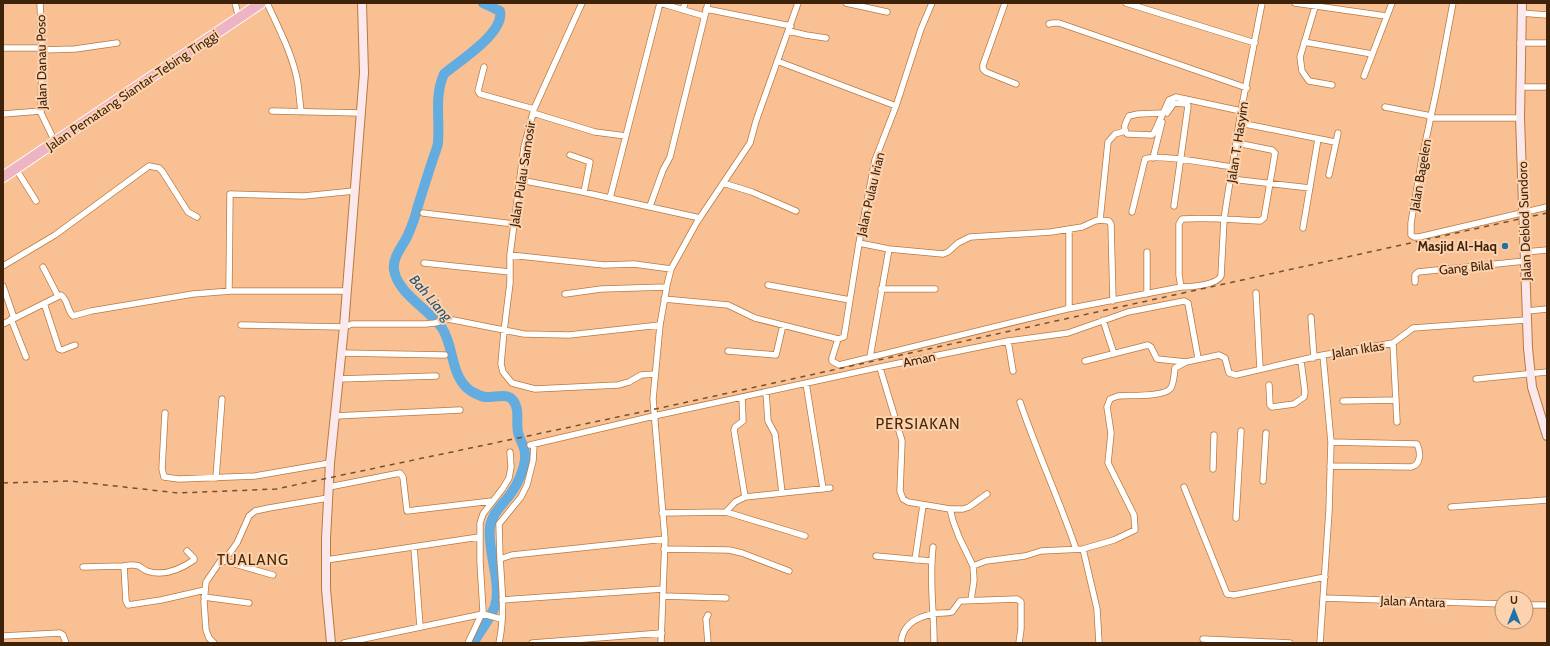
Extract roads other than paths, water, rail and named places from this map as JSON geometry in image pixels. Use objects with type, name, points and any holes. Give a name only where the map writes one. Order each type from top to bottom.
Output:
[{"type":"highway","name":"Jalan Pematang Siantar–Tebing Tinggi","points":[[3,177],[261,3]]},
{"type":"street","name":"Jalan Danau Poso","points":[[40,3],[42,49],[41,111],[55,142]]},
{"type":"street","points":[[235,3],[239,18]]},
{"type":"street","points":[[267,3],[292,62],[298,84],[301,112]]},
{"type":"street","points":[[331,643],[326,589],[328,498],[330,463],[344,327],[364,73],[362,3]]},
{"type":"street","name":"Jalan Pulau Samosir","points":[[582,3],[533,111],[524,147],[510,255],[510,283],[504,331],[503,372],[512,383],[535,389],[618,384],[629,382],[641,375],[655,374]]},
{"type":"street","points":[[610,198],[660,3],[704,16]]},
{"type":"street","points":[[683,10],[685,3]]},
{"type":"street","points":[[650,206],[663,170],[670,157],[708,3]]},
{"type":"street","points":[[661,643],[664,539],[653,399],[660,325],[666,287],[671,269],[700,218],[750,143],[798,3]]},
{"type":"street","points":[[846,3],[886,12]]},
{"type":"street","name":"Jalan Pulau Irian","points":[[870,357],[839,365],[832,361],[838,339],[844,337],[845,334],[859,243],[875,160],[896,106],[921,29],[932,3]]},
{"type":"street","points":[[1005,3],[983,65],[983,69],[986,72],[1016,84]]},
{"type":"street","points":[[1126,3],[1140,5],[1255,43]]},
{"type":"street","name":"Jalan T. Hasyim","points":[[1182,287],[1216,281],[1221,276],[1224,219],[1241,111],[1247,88],[1262,3]]},
{"type":"street","points":[[1296,3],[1315,7],[1386,16]]},
{"type":"street","points":[[1364,76],[1392,3]]},
{"type":"street","name":"Jalan Bagelen","points":[[1453,3],[1414,202],[1411,235],[1414,237],[1419,237],[1523,212]]},
{"type":"street","name":"Jalan Deblod Sundoro","points":[[1522,3],[1520,43],[1520,118],[1530,374],[1532,387],[1547,436]]},
{"type":"street","points":[[1315,7],[1300,57],[1302,71],[1309,81],[1332,85]]},
{"type":"street","points":[[706,9],[790,28],[806,35],[826,38]]},
{"type":"street","points":[[1521,13],[1547,15]]},
{"type":"street","points":[[1049,24],[1059,23],[1247,88]]},
{"type":"street","points":[[1304,42],[1372,54]]},
{"type":"street","points":[[3,48],[75,49],[117,43]]},
{"type":"street","points":[[1520,43],[1547,43]]},
{"type":"street","points":[[777,61],[896,106]]},
{"type":"street","points":[[484,67],[478,91],[480,94],[595,132],[626,136]]},
{"type":"street","points":[[1520,87],[1547,87]]},
{"type":"street","points":[[1163,113],[1138,114],[1129,116],[1124,125],[1125,131],[1127,134],[1152,135],[1171,99],[1176,97],[1241,111]]},
{"type":"street","points":[[1153,158],[1156,140],[1169,108],[1174,103],[1187,104],[1188,106],[1174,206]]},
{"type":"street","points":[[1385,107],[1431,117],[1520,118]]},
{"type":"street","points":[[3,114],[41,111]]},
{"type":"street","points":[[272,111],[360,113]]},
{"type":"street","points":[[1240,124],[1335,142]]},
{"type":"street","points":[[1100,220],[1108,142],[1115,134],[1125,131]]},
{"type":"street","points":[[1329,175],[1338,133]]},
{"type":"street","points":[[1304,228],[1318,139]]},
{"type":"street","points":[[889,249],[870,357],[1067,309],[1182,287],[1179,275],[1179,224],[1182,219],[1262,220],[1266,213],[1275,153],[1274,151],[1237,143]]},
{"type":"street","points":[[570,155],[590,162],[591,165],[584,192]]},
{"type":"street","points":[[1132,212],[1145,160],[1153,158],[1181,160],[1233,167]]},
{"type":"street","points":[[3,266],[56,234],[149,166],[159,168],[162,171],[188,212],[197,217]]},
{"type":"street","points":[[16,169],[36,201]]},
{"type":"street","points":[[1231,179],[1310,188]]},
{"type":"street","points":[[520,180],[584,192],[700,218]]},
{"type":"street","points":[[723,183],[752,192],[796,211]]},
{"type":"street","points":[[229,292],[230,194],[304,196],[354,191]]},
{"type":"street","points":[[1523,212],[1547,207]]},
{"type":"street","points":[[423,213],[514,224]]},
{"type":"street","points":[[859,243],[889,249],[943,254],[948,252],[958,243],[970,237],[1051,232],[1082,227],[1100,220],[1109,221],[1111,224],[1113,300]]},
{"type":"street","points":[[1067,309],[1069,306],[1069,229]]},
{"type":"street","points":[[1525,252],[1547,250]]},
{"type":"street","points":[[1146,294],[1147,252]]},
{"type":"street","points":[[510,255],[604,265],[634,264],[671,269]]},
{"type":"street","name":"Gang Bilal","points":[[1414,282],[1415,275],[1418,272],[1525,261]]},
{"type":"street","points":[[424,263],[510,272]]},
{"type":"street","points":[[43,267],[58,296]]},
{"type":"street","points":[[768,285],[850,300]]},
{"type":"street","points":[[3,286],[26,357]]},
{"type":"street","points":[[565,294],[601,289],[666,287]]},
{"type":"street","points":[[881,289],[935,289]]},
{"type":"street","points":[[3,324],[58,296],[64,297],[73,316],[193,294],[229,292],[346,291]]},
{"type":"street","points":[[1256,293],[1260,369]]},
{"type":"street","points":[[664,299],[728,305],[755,318],[838,339]]},
{"type":"street","name":"Aman","points":[[500,559],[499,524],[521,497],[527,485],[533,461],[532,444],[806,383],[1008,341],[1068,333],[1128,312],[1184,301],[1188,303],[1198,358]]},
{"type":"street","points":[[44,303],[59,349],[62,350],[75,345]]},
{"type":"street","points":[[1527,310],[1547,309]]},
{"type":"street","points":[[1311,317],[1314,358]]},
{"type":"street","points":[[241,325],[344,327],[352,324],[436,323],[448,319],[524,334],[569,335],[660,325]]},
{"type":"street","points":[[1103,320],[1114,354]]},
{"type":"street","name":"Jalan Iklas","points":[[1198,358],[1219,355],[1223,356],[1225,358],[1229,373],[1236,375],[1323,355],[1393,344],[1413,328],[1527,320]]},
{"type":"street","points":[[728,351],[776,355],[783,325]]},
{"type":"street","points":[[1008,341],[1013,371]]},
{"type":"street","points":[[1393,344],[1397,422]]},
{"type":"street","points":[[1085,361],[1148,345],[1157,359],[1186,362]]},
{"type":"street","points":[[341,353],[445,355]]},
{"type":"street","points":[[1320,643],[1325,577],[1331,442],[1323,355]]},
{"type":"street","points":[[973,566],[986,561],[1025,556],[1040,551],[1083,549],[1114,540],[1134,530],[1134,515],[1108,463],[1111,433],[1107,407],[1108,401],[1112,397],[1118,396],[1162,394],[1169,390],[1172,384],[1175,368],[1198,358]]},
{"type":"street","points":[[1269,385],[1270,405],[1272,407],[1294,404],[1304,397],[1305,392],[1301,360]]},
{"type":"street","points":[[880,368],[902,441],[901,494],[903,499],[908,502],[923,505],[950,509],[963,509],[969,507],[987,494]]},
{"type":"street","points":[[1476,379],[1547,372]]},
{"type":"street","points":[[338,379],[436,376]]},
{"type":"street","points":[[806,383],[822,489]]},
{"type":"street","points":[[766,392],[768,421],[775,434],[782,493]]},
{"type":"street","points":[[742,397],[743,421],[735,427],[734,430],[745,497]]},
{"type":"street","points":[[216,478],[222,399]]},
{"type":"street","points":[[1343,401],[1396,400]]},
{"type":"street","points":[[1020,402],[1030,431],[1067,522],[1076,549]]},
{"type":"street","points":[[335,416],[460,410]]},
{"type":"street","points":[[165,413],[162,469],[164,477],[179,479],[255,476],[330,463]]},
{"type":"street","points":[[1236,518],[1241,431]]},
{"type":"street","points":[[1263,481],[1266,433]]},
{"type":"street","points":[[1213,469],[1214,436]]},
{"type":"street","points":[[1330,466],[1411,468],[1418,464],[1419,454],[1417,444],[1331,442]]},
{"type":"street","points":[[468,643],[484,615],[479,537],[480,523],[483,514],[509,478],[511,467],[510,452]]},
{"type":"street","points":[[329,487],[400,473],[403,478],[407,511],[492,501]]},
{"type":"street","points":[[1184,487],[1227,594],[1234,595],[1325,577]]},
{"type":"street","points":[[726,512],[735,502],[745,497],[830,488]]},
{"type":"street","points":[[214,643],[209,638],[206,630],[204,598],[206,582],[221,560],[229,554],[237,543],[249,516],[255,511],[328,498]]},
{"type":"street","points":[[1450,507],[1547,500]]},
{"type":"street","points":[[915,560],[923,505]]},
{"type":"street","points":[[950,509],[959,537],[973,566],[974,580],[971,600]]},
{"type":"street","points":[[662,513],[726,512],[806,536]]},
{"type":"street","points":[[326,560],[479,537]]},
{"type":"street","points":[[499,643],[501,633],[499,618],[503,588],[500,559],[512,555],[664,539]]},
{"type":"street","points":[[414,547],[420,627]]},
{"type":"street","points":[[933,547],[931,561],[934,643]]},
{"type":"street","points":[[664,549],[729,550],[789,571]]},
{"type":"street","points":[[1083,549],[1097,609],[1099,643]]},
{"type":"street","points":[[83,567],[137,566],[146,571],[161,573],[178,570],[184,564],[193,561],[194,558],[187,551]]},
{"type":"street","points":[[876,556],[931,561]]},
{"type":"street","points":[[221,560],[273,575]]},
{"type":"street","points":[[124,566],[126,601],[128,606],[205,590]]},
{"type":"street","points":[[502,600],[663,589]]},
{"type":"street","points":[[663,596],[726,598]]},
{"type":"street","points":[[204,598],[249,603]]},
{"type":"street","points":[[901,643],[905,628],[913,620],[934,614],[949,613],[954,609],[958,602],[1017,598],[1021,602],[1022,629],[1019,643]]},
{"type":"street","name":"Jalan Antara","points":[[1323,598],[1494,604]]},
{"type":"street","points":[[1534,605],[1547,605]]},
{"type":"street","points":[[344,643],[484,615],[499,618]]},
{"type":"street","points":[[708,615],[706,619],[708,643]]},
{"type":"street","points":[[3,636],[60,633],[63,635],[66,643]]},
{"type":"street","points":[[532,643],[662,633]]},
{"type":"street","points":[[1203,640],[1290,643]]},
{"type":"waterway","name":"Bah Liang","points":[[473,643],[491,615],[497,597],[496,577],[490,547],[491,522],[497,510],[515,487],[524,465],[525,451],[518,432],[517,409],[514,401],[507,396],[485,397],[471,391],[462,382],[455,367],[446,335],[436,321],[401,287],[394,270],[394,261],[413,223],[438,145],[438,99],[444,74],[480,46],[495,28],[500,19],[500,11],[483,3]]},
{"type":"railway","points":[[3,483],[70,481],[178,493],[276,489],[651,410],[1547,213]]},
{"type":"place","name":"Masjid Al-Haq","points":[[1505,246]]},
{"type":"district","name":"PERSIAKAN","points":[[918,424]]},
{"type":"district","name":"TUALANG","points":[[253,560]]}]
